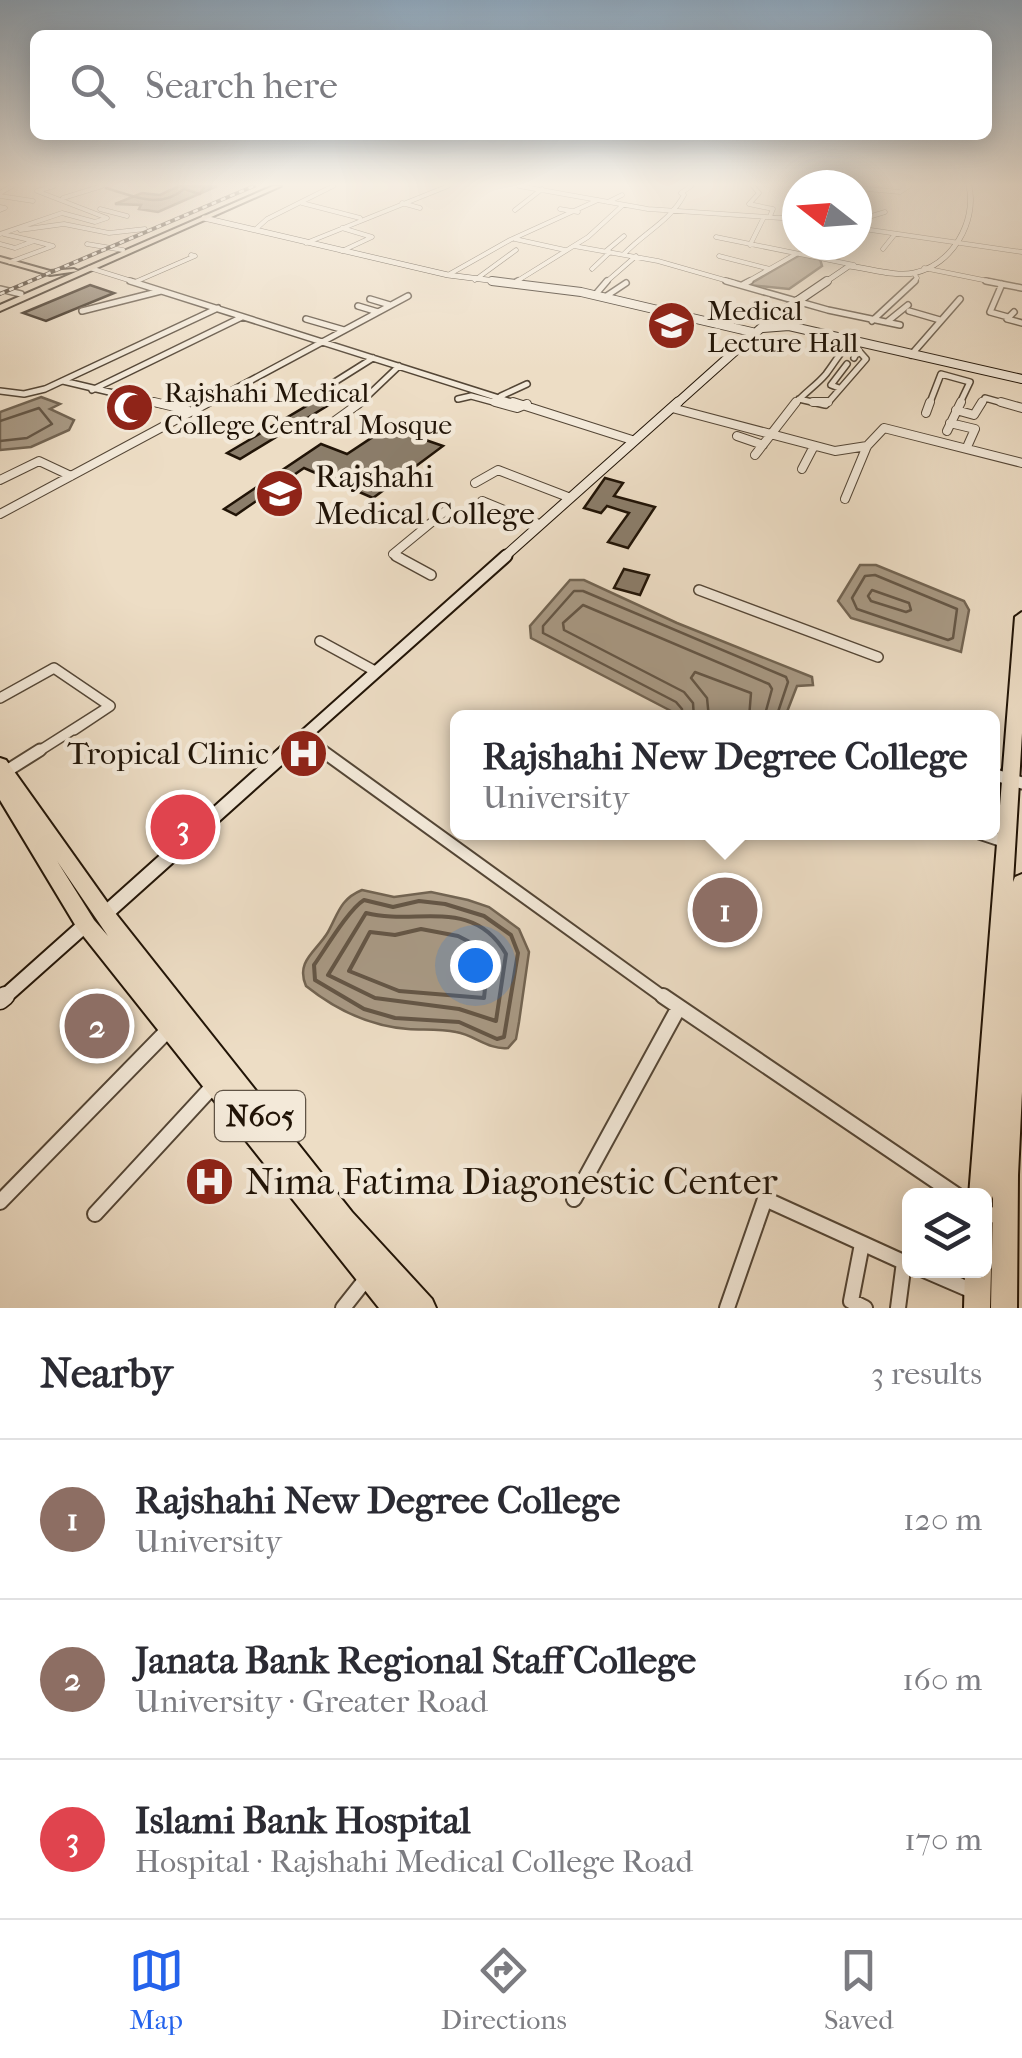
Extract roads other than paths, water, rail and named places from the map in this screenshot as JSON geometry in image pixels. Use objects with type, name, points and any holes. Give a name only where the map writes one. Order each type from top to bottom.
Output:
[{"type":"highway","points":[[0,306],[130,247]]},
{"type":"highway","points":[[0,306],[138,247]]},
{"type":"highway","points":[[982,1188],[1022,617]]},
{"type":"highway","name":"N605","points":[[2,774],[172,1026],[396,1308]]},
{"type":"highway","points":[[1004,1308],[995,1215],[1020,949],[1022,883]]},
{"type":"highway","name":"N605","points":[[96,918],[343,1221],[423,1308]]},
{"type":"main road","points":[[324,247],[474,280],[605,297],[756,331],[789,326],[911,355],[947,369],[969,369],[1022,381]]},
{"type":"main road","points":[[96,918],[776,315],[838,272],[854,266],[914,273],[951,247]]},
{"type":"main road","points":[[0,262],[50,273],[74,271]]},
{"type":"main road","points":[[17,266],[48,282]]},
{"type":"main road","points":[[776,315],[789,326]]},
{"type":"main road","points":[[0,1000],[305,740],[756,331]]},
{"type":"street","points":[[17,266],[51,247]]},
{"type":"street","points":[[105,247],[123,250]]},
{"type":"street","points":[[342,251],[350,247]]},
{"type":"street","points":[[448,275],[498,247]]},
{"type":"street","points":[[553,247],[566,250]]},
{"type":"street","points":[[513,284],[572,247]]},
{"type":"street","points":[[580,247],[636,256],[872,321],[900,325]]},
{"type":"street","points":[[592,269],[613,247]]},
{"type":"street","points":[[624,254],[630,247]]},
{"type":"street","points":[[990,247],[1022,252]]},
{"type":"street","points":[[474,280],[516,250]]},
{"type":"street","points":[[135,282],[195,256],[192,255]]},
{"type":"street","points":[[594,295],[617,269],[636,256]]},
{"type":"street","points":[[719,256],[770,269]]},
{"type":"street","points":[[742,285],[786,260]]},
{"type":"street","points":[[829,260],[854,266]]},
{"type":"street","points":[[90,268],[632,440]]},
{"type":"street","points":[[924,268],[975,282],[1022,288]]},
{"type":"street","points":[[872,321],[914,282],[914,273]]},
{"type":"street","points":[[605,297],[626,283]]},
{"type":"street","points":[[1002,284],[990,312],[1011,314],[1022,323]]},
{"type":"street","points":[[3,290],[21,294]]},
{"type":"street","points":[[82,311],[164,290]]},
{"type":"street","points":[[0,514],[408,296]]},
{"type":"street","points":[[911,355],[960,298]]},
{"type":"street","points":[[370,300],[390,305]]},
{"type":"street","points":[[358,306],[378,312]]},
{"type":"street","points":[[0,391],[24,394],[64,381],[219,308]]},
{"type":"street","points":[[887,322],[908,308],[940,320]]},
{"type":"street","points":[[92,390],[241,316]]},
{"type":"street","points":[[306,319],[344,330]]},
{"type":"street","points":[[755,455],[799,399],[825,375],[836,354],[854,341]]},
{"type":"street","points":[[799,399],[826,406],[866,359],[858,350],[830,385],[839,388]]},
{"type":"street","points":[[322,390],[373,358]]},
{"type":"street","points":[[318,433],[363,401],[399,366]]},
{"type":"street","points":[[926,412],[936,381],[947,369],[970,382]]},
{"type":"street","points":[[967,447],[975,430],[949,427],[970,382],[969,369]]},
{"type":"street","points":[[64,381],[191,411]]},
{"type":"street","points":[[500,396],[528,384]]},
{"type":"street","points":[[458,399],[470,396],[517,408],[527,404]]},
{"type":"street","points":[[956,410],[974,415],[982,398],[1022,408]]},
{"type":"street","points":[[672,408],[835,451],[868,446]]},
{"type":"street","points":[[845,498],[868,446],[884,428],[1022,463]]},
{"type":"street","points":[[737,436],[763,445]]},
{"type":"street","points":[[802,469],[814,446]]},
{"type":"street","points":[[0,480],[38,461],[70,476]]},
{"type":"street","points":[[475,483],[498,470],[568,498]]},
{"type":"street","points":[[482,501],[539,524]]},
{"type":"street","points":[[430,575],[393,554],[449,508]]},
{"type":"street","points":[[699,590],[755,616],[878,656]]},
{"type":"street","points":[[320,642],[375,670]]},
{"type":"street","points":[[0,698],[54,668],[110,706],[2,774]]},
{"type":"street","points":[[305,740],[679,1007],[946,1188]]},
{"type":"street","points":[[1000,840],[1006,842]]},
{"type":"street","points":[[574,1199],[679,1007]]},
{"type":"street","points":[[0,1202],[172,1026]]},
{"type":"street","points":[[95,1214],[216,1084]]},
{"type":"street","points":[[726,1308],[765,1199],[902,1261]]},
{"type":"street","points":[[862,1244],[851,1300],[865,1308]]},
{"type":"street","points":[[343,1308],[368,1276]]},
{"type":"street","points":[[898,1308],[904,1278]]},
{"type":"street","points":[[945,1278],[978,1291]]},
{"type":"water","points":[[791,260],[820,260],[822,266],[789,289],[748,285]]},
{"type":"water","points":[[41,397],[60,404],[50,409],[74,420],[69,430],[31,447],[0,450],[0,412]]},
{"type":"water","points":[[860,565],[876,565],[964,601],[969,610],[961,652],[851,618],[838,601]]},
{"type":"water","points":[[570,580],[584,580],[677,623],[812,677],[813,685],[797,686],[788,710],[669,710],[531,638],[530,626]]},
{"type":"water","points":[[362,890],[394,897],[431,892],[468,900],[489,907],[519,929],[529,952],[516,1039],[508,1048],[494,1047],[456,1032],[394,1027],[366,1020],[306,986],[305,963],[344,902]]},
{"type":"railway","points":[[0,294],[110,247]]},
{"type":"place","name":"Medical Lecture Hall","points":[[672,326]]},
{"type":"place","name":"Rajshahi Medical College Central Mosque","points":[[129,408]]},
{"type":"place","name":"Rajshahi Medical College","points":[[280,494]]},
{"type":"place","name":"Tropical Clinic","points":[[304,753]]},
{"type":"place","name":"Islami Bank Hospital","points":[[183,827]]},
{"type":"place","name":"Rajshahi New Degree College","points":[[725,910]]},
{"type":"place","name":"Janata Bank Regional Staff College","points":[[97,1026]]},
{"type":"place","name":"Nima Fatima Diagonestic Center","points":[[210,1181]]}]
